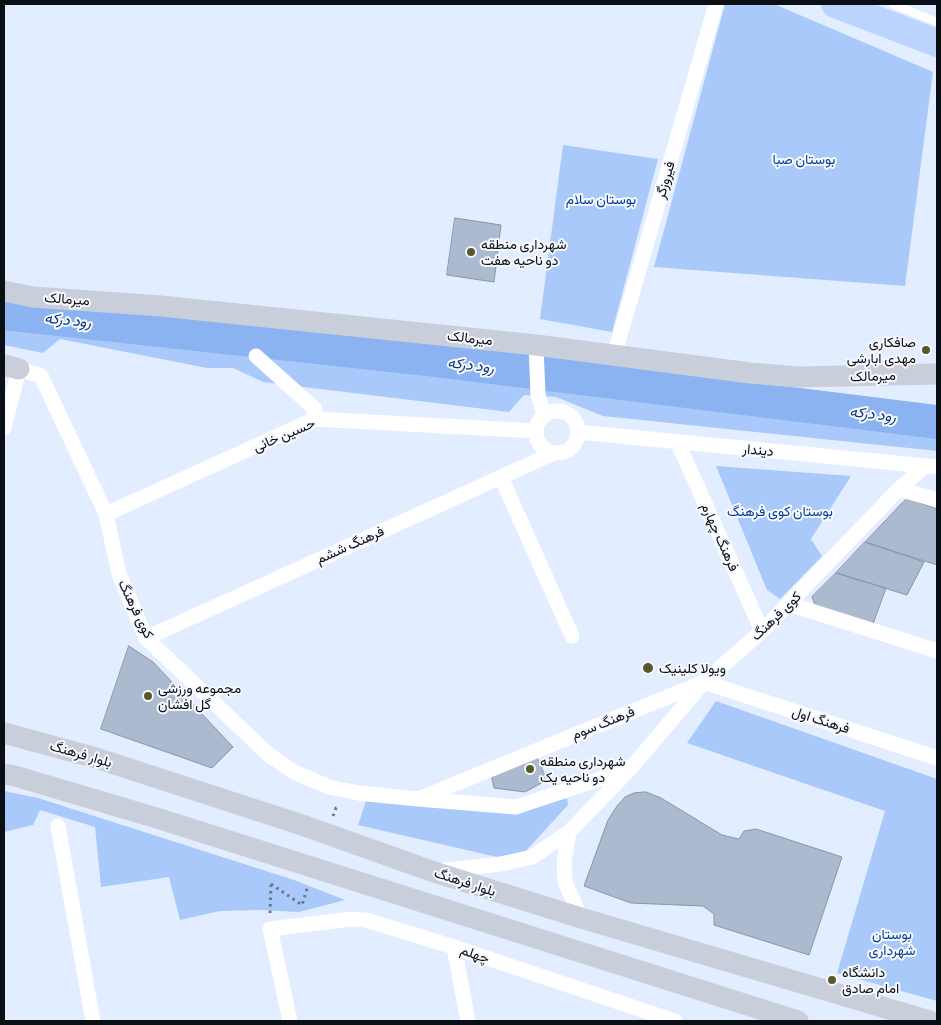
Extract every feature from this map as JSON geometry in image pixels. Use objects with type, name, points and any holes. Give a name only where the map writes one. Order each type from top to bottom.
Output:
[{"type":"highway","points":[[835,4],[937,43]]},
{"type":"main road","name":"میرمالک","points":[[4,291],[33,297],[161,306],[537,354],[614,356],[797,377],[937,374]]},
{"type":"main road","name":"بلوار فرهنگ","points":[[4,732],[96,758],[302,825],[434,872],[581,918],[930,1021]]},
{"type":"main road","points":[[4,774],[160,819],[798,1021]]},
{"type":"street","name":"فیروزگر","points":[[614,356],[716,4]]},
{"type":"street","points":[[537,354],[538,395],[544,415]]},
{"type":"street","points":[[256,356],[315,408],[315,419]]},
{"type":"street","points":[[4,428],[11,367]]},
{"type":"street","name":"کوی فرهنگ","points":[[11,367],[41,376],[106,514],[118,574],[146,638],[269,755],[294,772],[329,787],[418,799],[516,807],[630,769]]},
{"type":"street","points":[[557,410],[570,414],[578,426],[578,432],[577,439],[568,450],[554,453],[539,443],[536,431],[544,415],[557,410]]},
{"type":"street","name":"حسین خانی","points":[[106,514],[315,419],[536,431]]},
{"type":"street","name":"دیندار","points":[[578,432],[931,467]]},
{"type":"street","name":"فرهنگ چهارم","points":[[678,443],[762,631]]},
{"type":"street","name":"فرهنگ ششم","points":[[146,638],[554,453]]},
{"type":"street","name":"کوی فرهنگ","points":[[434,872],[501,864],[532,857],[568,832],[630,769],[704,682],[762,631],[899,489],[931,467]]},
{"type":"street","points":[[501,477],[572,636]]},
{"type":"street","points":[[899,489],[937,500]]},
{"type":"street","points":[[789,604],[937,651]]},
{"type":"street","name":"فرهنگ اول","points":[[704,682],[937,758]]},
{"type":"street","name":"فرهنگ سوم","points":[[418,799],[704,682]]},
{"type":"street","points":[[58,826],[93,1021]]},
{"type":"street","points":[[568,832],[564,861],[565,882],[581,918]]},
{"type":"street","name":"چهلم","points":[[270,928],[351,919],[366,920],[454,947],[644,1016],[676,1021]]},
{"type":"street","points":[[270,928],[290,1021]]},
{"type":"street","points":[[454,947],[468,1021]]},
{"type":"lane","points":[[892,4],[937,22]]},
{"type":"path","points":[[270,928],[271,884],[302,905]]},
{"type":"green space","name":"بوستان صبا","points":[[725,4],[774,4],[933,72],[905,286],[654,267]]},
{"type":"green space","name":"بوستان سلام","points":[[563,145],[658,159],[612,332],[540,319]]},
{"type":"green space","points":[[4,320],[509,385],[864,420],[937,430],[937,451],[603,416],[556,397],[524,395],[509,412],[263,382],[233,368],[207,368],[60,339],[43,353],[4,345]]},
{"type":"green space","name":"بوستان کوی فرهنگ","points":[[716,466],[851,476],[811,539],[822,556],[780,599],[767,590]]},
{"type":"green space","name":"بوستان شهرداری","points":[[716,701],[937,779],[937,1001],[837,973],[885,811],[687,743]]},
{"type":"green space","points":[[4,791],[38,798],[294,880],[345,900],[299,912],[260,910],[220,911],[180,920],[169,877],[101,887],[95,827],[40,810],[33,825],[4,832]]},
{"type":"green space","points":[[367,798],[517,812],[567,798],[568,805],[524,853],[497,857],[358,825]]},
{"type":"building","points":[[455,218],[501,225],[494,282],[447,275]]},
{"type":"building","points":[[908,498],[937,509],[937,565],[865,542]]},
{"type":"building","points":[[865,542],[924,562],[907,595],[836,573]]},
{"type":"building","points":[[836,573],[886,588],[873,624],[815,605],[812,597]]},
{"type":"building","name":"مجموعه ورزشی گل افشان","points":[[129,646],[153,662],[233,747],[212,768],[101,729]]},
{"type":"building","points":[[535,753],[547,780],[525,792],[494,788],[491,774]]},
{"type":"building","points":[[646,792],[661,798],[722,835],[739,839],[744,831],[756,829],[842,857],[809,955],[714,925],[714,914],[703,906],[631,903],[584,886],[608,820],[617,806],[625,797],[634,793]]},
{"type":"waterway","name":"رود درکه","points":[[4,313],[428,359],[937,422]]},
{"type":"place","name":"شهرداری منطقه دو ناحیه هفت","points":[[471,252]]},
{"type":"place","name":"صافکاری مهدی ابارشی","points":[[926,350]]},
{"type":"place","name":"ویولا کلینیک","points":[[648,668]]},
{"type":"place","name":"مجموعه ورزشی گل افشان","points":[[148,696]]},
{"type":"place","name":"شهرداری منطقه دو ناحیه یک","points":[[530,769]]},
{"type":"place","name":"دانشگاه امام صادق","points":[[832,980]]}]
